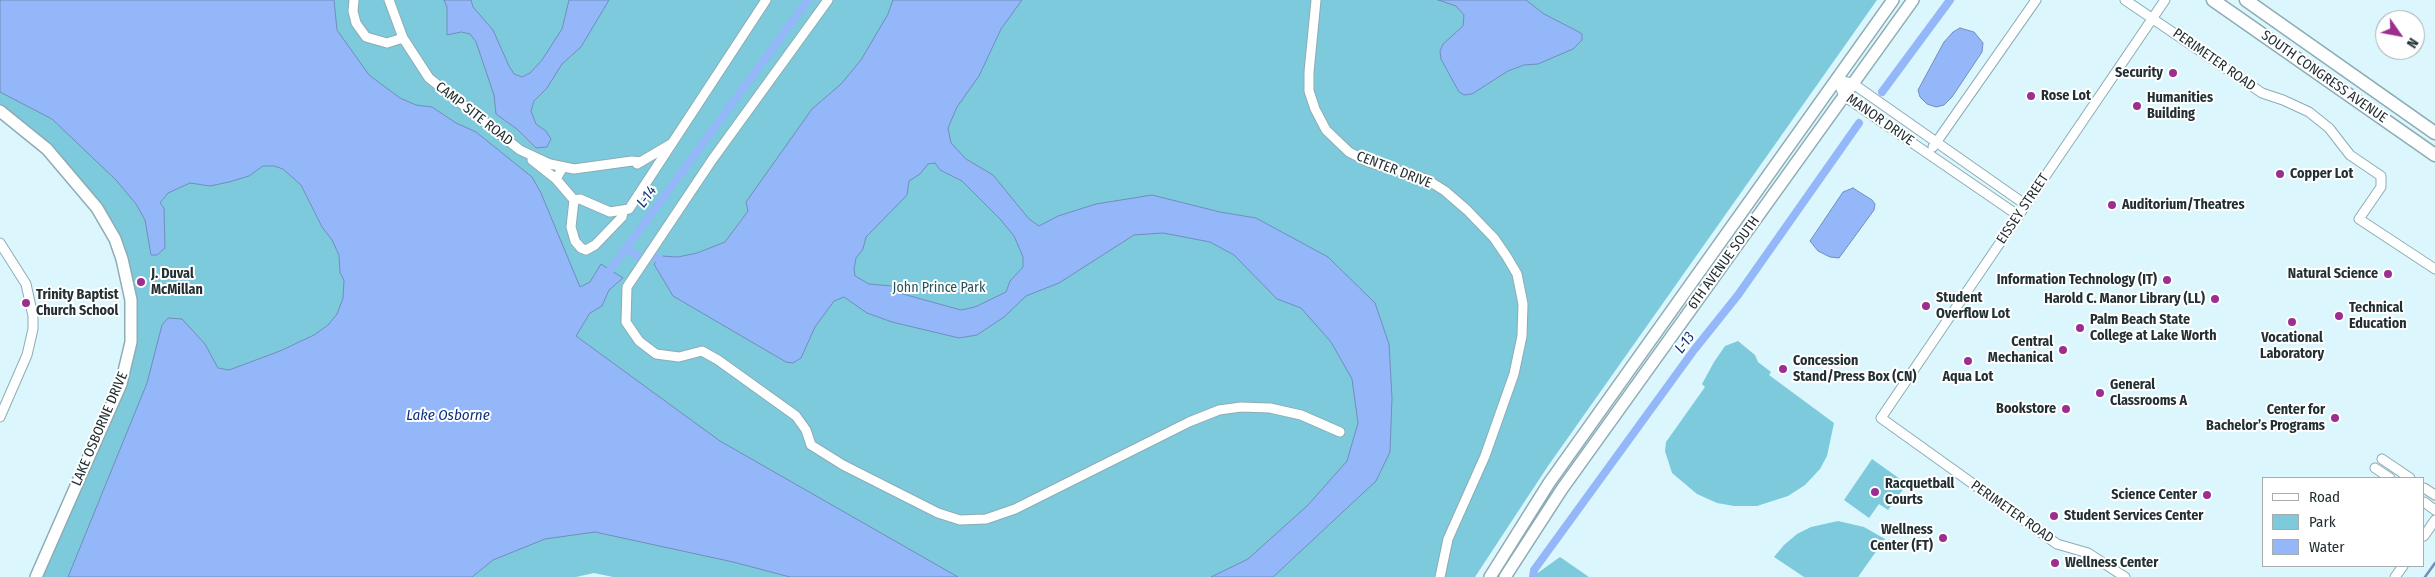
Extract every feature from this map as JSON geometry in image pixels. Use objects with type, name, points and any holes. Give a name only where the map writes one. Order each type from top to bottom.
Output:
[{"type":"main road","name":"SOUTH CONGRESS AVENUE","points":[[2213,0],[2435,154]]},
{"type":"main road","name":"SOUTH CONGRESS AVENUE","points":[[2246,0],[2435,133]]},
{"type":"street","points":[[354,0],[353,11],[356,23],[366,37],[386,43],[403,38]]},
{"type":"street","name":"CAMP SITE ROAD","points":[[389,0],[403,38],[429,78],[520,150],[550,164],[574,169],[581,173],[595,173],[630,166],[643,161],[671,144],[766,0]]},
{"type":"street","points":[[828,0],[712,160],[627,287],[626,322],[639,341],[656,354],[679,357],[702,351],[718,360],[796,416],[806,430],[811,445],[843,465],[938,513],[960,520],[986,519],[1015,509],[1189,422],[1219,410],[1241,407],[1270,408],[1301,415],[1340,432]]},
{"type":"street","name":"CENTER DRIVE","points":[[1316,0],[1308,72],[1309,91],[1315,109],[1326,130],[1349,152],[1368,162],[1426,179],[1467,210],[1494,238],[1517,274],[1523,304],[1522,336],[1514,374],[1485,456],[1448,539],[1440,577]]},
{"type":"street","name":"6TH AVENUE SOUTH","points":[[1490,577],[1550,483],[1893,0]]},
{"type":"street","name":"6TH AVENUE SOUTH","points":[[1505,577],[1562,489],[1913,0]]},
{"type":"street","points":[[1929,154],[2036,0]]},
{"type":"street","name":"PERIMETER ROAD","points":[[2125,0],[2262,93],[2309,112],[2329,128],[2350,155],[2381,176],[2381,187],[2359,219],[2435,269]]},
{"type":"street","name":"EISSEY STREET","points":[[1881,418],[2165,0]]},
{"type":"street","name":"MANOR DRIVE","points":[[1837,80],[1852,83],[1936,144],[2026,205]]},
{"type":"street","name":"MANOR DRIVE","points":[[1837,80],[1844,96],[2019,216]]},
{"type":"street","name":"LAKE OSBORNE DRIVE","points":[[0,111],[47,149],[97,208],[114,239],[122,259],[131,300],[130,342],[121,384],[36,577]]},
{"type":"street","points":[[574,200],[580,199],[610,212],[623,212],[629,209],[671,144]]},
{"type":"street","points":[[520,150],[556,179],[574,200],[571,227],[575,241],[583,250],[591,248],[600,240],[622,217],[623,212]]},
{"type":"street","points":[[643,161],[652,168],[646,179],[647,181]]},
{"type":"street","points":[[556,179],[563,167]]},
{"type":"street","points":[[0,243],[20,271],[28,290],[32,303],[33,329],[26,355],[0,417]]},
{"type":"street","points":[[0,260],[8,254]]},
{"type":"street","name":"PERIMETER ROAD","points":[[1881,418],[2057,544],[2088,553],[2125,577]]},
{"type":"street","points":[[2382,459],[2409,477]]},
{"type":"street","points":[[2376,468],[2389,477]]},
{"type":"street","points":[[2425,535],[2435,520]]},
{"type":"green space","name":"John Prince Park","points":[[0,0],[1877,0],[1548,466],[1475,577],[613,577],[594,573],[576,577],[37,577],[134,346],[137,308],[130,278],[105,217],[0,108]]},
{"type":"green space","points":[[1738,341],[1755,355],[1758,362],[1771,372],[1769,375],[1834,423],[1827,456],[1820,469],[1805,485],[1788,496],[1757,506],[1734,506],[1717,503],[1697,494],[1672,473],[1665,451],[1666,442],[1705,387],[1702,384],[1714,362],[1725,346]]},
{"type":"green space","name":"Racquetball Courts","points":[[1872,459],[1907,484],[1888,510],[1879,504],[1869,518],[1844,500]]},
{"type":"green space","points":[[1838,521],[1864,527],[1885,539],[1858,577],[1804,577],[1774,557],[1797,534],[1811,527]]},
{"type":"green space","points":[[1560,557],[1589,577],[1532,577]]},
{"type":"water","name":"Lake Osborne","points":[[0,0],[334,0],[337,30],[369,75],[400,98],[416,105],[432,107],[456,123],[476,132],[532,177],[541,193],[580,287],[590,282],[601,264],[623,278],[609,290],[602,306],[590,313],[576,336],[720,441],[958,577],[790,577],[733,562],[595,532],[545,539],[493,560],[472,577],[68,577],[147,383],[162,325],[168,318],[182,319],[205,344],[218,368],[229,370],[280,351],[314,335],[328,325],[337,314],[343,298],[344,280],[340,273],[339,255],[332,240],[322,227],[301,185],[283,169],[274,166],[263,166],[249,176],[229,182],[210,186],[190,183],[168,193],[160,203],[164,208],[165,248],[157,255],[151,255],[145,220],[136,204],[116,180],[52,119],[0,92]]},
{"type":"water","points":[[444,0],[471,0],[473,7],[493,30],[514,74],[522,77],[530,73],[542,60],[562,29],[569,0],[609,0],[581,47],[562,64],[547,88],[534,101],[531,111],[536,124],[546,131],[551,139],[547,147],[536,148],[518,130],[496,114],[494,95],[476,42],[470,34],[461,32],[447,35],[447,7]]},
{"type":"water","points":[[893,0],[1022,0],[1001,29],[979,76],[957,107],[948,128],[951,143],[966,159],[993,175],[1029,219],[1039,226],[1058,216],[1096,204],[1152,195],[1220,212],[1256,218],[1328,257],[1375,303],[1389,344],[1392,398],[1390,452],[1376,481],[1273,577],[1211,577],[1248,559],[1308,505],[1347,461],[1358,423],[1352,379],[1331,342],[1301,308],[1277,299],[1234,255],[1210,242],[1163,233],[1134,235],[1059,283],[1026,296],[1004,317],[977,335],[959,338],[892,322],[867,313],[844,297],[834,301],[815,327],[801,358],[793,363],[786,362],[673,296],[654,264],[661,256],[678,257],[697,253],[725,242],[748,211],[746,202],[812,109],[841,84],[861,60],[888,14]],"holes":[[[935,163],[940,170],[962,181],[1000,219],[1014,236],[1023,257],[1023,267],[1010,281],[1006,292],[975,307],[961,310],[903,294],[892,286],[869,284],[855,276],[856,258],[863,249],[866,237],[907,195],[909,181],[920,174],[928,164]]]},
{"type":"water","points":[[1438,0],[1526,0],[1544,14],[1582,34],[1582,40],[1573,49],[1538,64],[1524,65],[1508,71],[1472,94],[1464,95],[1459,92],[1441,59],[1440,51],[1443,44],[1463,26],[1464,15],[1456,6]]},
{"type":"water","points":[[1960,28],[1974,32],[1983,43],[1982,52],[1952,97],[1944,105],[1936,107],[1927,104],[1920,97],[1918,90],[1944,42],[1953,32]]},
{"type":"water","points":[[1853,188],[1872,200],[1875,204],[1874,210],[1839,258],[1830,257],[1818,251],[1810,241],[1843,192]]},
{"type":"waterway","name":"L-14","points":[[605,277],[808,0]]},
{"type":"waterway","name":"L-13","points":[[1882,92],[1950,0]]},
{"type":"waterway","name":"L-13","points":[[1533,577],[1534,570],[1694,350],[1738,295],[1859,123]]},
{"type":"waterway","points":[[626,248],[639,257]]},
{"type":"waterway","points":[[2425,577],[2435,563]]},
{"type":"place","name":"Security","points":[[2173,73]]},
{"type":"place","name":"Rose Lot","points":[[2031,96]]},
{"type":"place","name":"Humanities Building","points":[[2137,106]]},
{"type":"place","name":"Copper Lot","points":[[2280,174]]},
{"type":"place","name":"Auditorium/Theatres","points":[[2112,205]]},
{"type":"place","name":"Natural Science","points":[[2388,274]]},
{"type":"place","name":"Information Technology (IT)","points":[[2167,280]]},
{"type":"place","name":"J. Duval McMillan","points":[[141,282]]},
{"type":"place","name":"Harold C. Manor Library (LL)","points":[[2215,299]]},
{"type":"place","name":"Trinity Baptist Church School","points":[[26,303]]},
{"type":"place","name":"Student Overflow Lot","points":[[1926,306]]},
{"type":"place","name":"Technical Education","points":[[2339,316]]},
{"type":"place","name":"Vocational Laboratory","points":[[2292,322]]},
{"type":"place","name":"Palm Beach State College at Lake Worth","points":[[2080,328]]},
{"type":"place","name":"Central Mechanical","points":[[2063,350]]},
{"type":"place","name":"Aqua Lot","points":[[1968,361]]},
{"type":"place","name":"Concession Stand/Press Box (CN)","points":[[1783,369]]},
{"type":"place","name":"General Classrooms A","points":[[2100,393]]},
{"type":"place","name":"Bookstore","points":[[2066,409]]},
{"type":"place","name":"Center for Bachelor’s Programs","points":[[2335,418]]},
{"type":"place","name":"Racquetball Courts","points":[[1875,492]]},
{"type":"place","name":"Science Center","points":[[2207,495]]},
{"type":"place","name":"Student Services Center","points":[[2054,516]]},
{"type":"place","name":"Wellness Center (FT)","points":[[1943,538]]},
{"type":"place","name":"Wellness Center","points":[[2055,563]]}]
